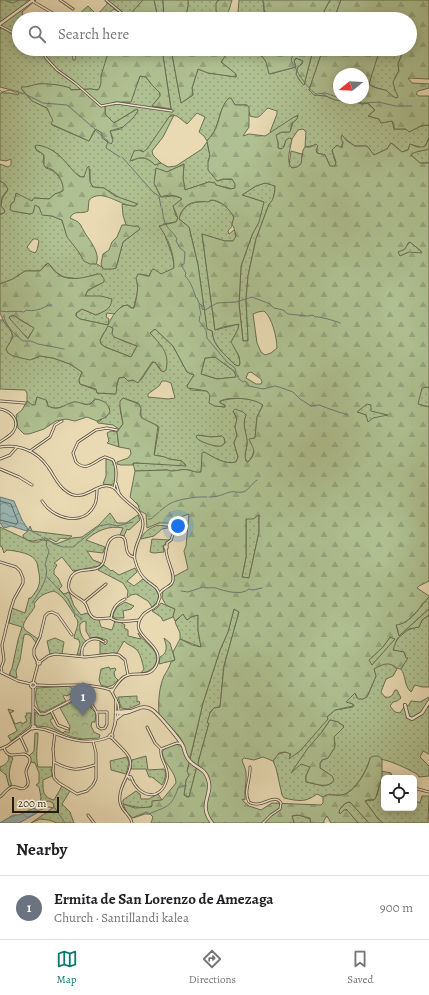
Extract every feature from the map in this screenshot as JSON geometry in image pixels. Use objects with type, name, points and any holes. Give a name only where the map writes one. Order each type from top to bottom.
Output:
[{"type":"street","points":[[17,12],[32,0],[52,12]]},
{"type":"street","points":[[60,0],[73,9]]},
{"type":"street","points":[[106,0],[121,12]]},
{"type":"street","points":[[12,16],[0,25],[12,32]]},
{"type":"street","points":[[45,56],[57,70],[75,82],[101,106],[117,103],[172,111]]},
{"type":"street","points":[[0,401],[25,403]]},
{"type":"street","points":[[0,409],[13,415],[16,423],[12,433],[0,442],[1,446],[14,446],[36,454],[67,493],[74,496],[82,496],[97,488],[105,486],[114,488],[136,509],[142,520],[142,532],[134,557],[142,576],[157,588],[160,593],[160,599],[157,606],[145,612],[138,624],[139,631],[142,636],[150,642],[156,651],[158,660],[154,669],[149,673],[143,675],[129,675],[118,682],[112,691]]},
{"type":"street","points":[[30,451],[35,449],[50,437],[56,425],[62,421]]},
{"type":"street","points":[[117,430],[107,428],[96,430],[78,442],[73,453],[76,462],[82,466],[89,466],[105,457],[111,459],[115,464],[116,483],[119,493]]},
{"type":"street","points":[[10,446],[13,449]]},
{"type":"street","points":[[0,459],[12,452],[14,446]]},
{"type":"street","points":[[13,449],[18,447]]},
{"type":"street","points":[[35,449],[36,454]]},
{"type":"street","points":[[0,469],[19,477],[32,485]]},
{"type":"street","points":[[114,488],[116,483]]},
{"type":"street","points":[[42,501],[48,509],[56,515],[68,519],[74,519],[82,517],[90,512],[97,497],[97,488]]},
{"type":"street","points":[[94,490],[97,497]]},
{"type":"street","points":[[160,593],[172,584],[174,577],[166,556],[166,547],[167,543],[171,540],[175,529]]},
{"type":"street","points":[[134,557],[127,553],[124,538],[117,536],[106,548],[104,561],[100,566],[94,569],[76,572],[71,577],[69,585],[71,592],[84,602],[92,617],[97,619],[111,618],[118,621],[140,620]]},
{"type":"street","points":[[0,562],[16,567],[22,573],[23,578],[23,583],[14,599],[2,645],[4,660],[1,669],[18,681],[36,685],[50,686],[83,684],[103,687],[112,691],[116,699],[118,711],[112,738]]},
{"type":"street","points":[[84,602],[106,584]]},
{"type":"street","points":[[157,588],[165,588]]},
{"type":"street","points":[[86,605],[88,599]]},
{"type":"street","points":[[111,618],[114,607],[125,599]]},
{"type":"street","points":[[39,662],[34,657],[33,651],[40,637],[46,614],[52,612],[57,614],[72,635]]},
{"type":"street","points":[[134,621],[138,624]]},
{"type":"street","points":[[82,656],[82,648],[88,641],[97,639],[104,642]]},
{"type":"street","points":[[33,727],[34,707],[32,683],[39,662],[45,657],[55,654],[82,656],[108,654],[119,655],[125,660],[129,675]]},
{"type":"street","points":[[83,684],[83,695],[91,702],[92,707],[97,712],[98,727],[101,729],[105,728],[107,724],[107,712],[97,712]]},
{"type":"street","points":[[34,707],[40,714],[44,714],[83,695]]},
{"type":"street","points":[[115,725],[118,711],[116,699]]},
{"type":"street","points":[[405,705],[408,717],[412,719],[422,713],[429,702]]},
{"type":"street","points":[[118,711],[129,713],[139,708],[147,707],[154,710],[175,735],[177,741],[182,744],[188,760],[202,769],[208,780],[209,788],[205,807],[207,815],[212,823]]},
{"type":"street","points":[[51,711],[58,725],[68,729]]},
{"type":"street","points":[[118,711],[124,713]]},
{"type":"street","points":[[117,718],[124,713]]},
{"type":"street","points":[[0,749],[4,748],[33,727],[48,729],[57,735],[72,740],[93,742],[109,737],[112,734]]},
{"type":"street","points":[[127,776],[131,779],[138,790],[148,794],[156,793],[162,788],[167,779],[167,767],[161,756],[161,749],[155,743],[146,727]]},
{"type":"street","points":[[57,735],[54,740],[53,749],[53,771],[56,781],[77,794],[87,791],[94,785],[96,777],[96,753],[93,742]]},
{"type":"street","points":[[20,736],[27,751]]},
{"type":"street","points":[[109,737],[112,738],[129,758],[131,765],[131,779]]},
{"type":"street","points":[[161,749],[177,741]]},
{"type":"street","points":[[0,797],[10,787],[15,786],[19,789],[23,789],[27,786],[28,782],[26,774],[30,761],[28,756],[24,754],[15,756],[10,755],[4,748]]},
{"type":"street","points":[[54,762],[74,770],[86,769],[95,765]]},
{"type":"street","points":[[250,767],[250,777],[246,794],[249,802],[259,804],[275,798],[281,803],[280,809],[263,823]]},
{"type":"street","points":[[130,770],[121,789],[119,801],[132,823]]},
{"type":"street","points":[[125,780],[131,779]]},
{"type":"street","points":[[417,789],[429,792]]},
{"type":"street","points":[[88,815],[94,823]]},
{"type":"green space","points":[[0,0],[36,0],[22,12],[12,12],[12,56],[108,56],[101,75],[102,81],[98,90],[71,90],[70,88],[57,85],[38,84],[21,88],[30,99],[47,108],[54,120],[52,125],[89,141],[96,129],[102,133],[104,139],[108,143],[113,139],[110,131],[121,129],[137,113],[138,110],[135,110],[114,123],[105,114],[105,106],[115,102],[130,102],[140,76],[146,77],[160,93],[160,96],[152,106],[171,109],[163,56],[172,56],[181,103],[193,95],[192,88],[198,69],[208,73],[236,77],[236,74],[221,62],[225,56],[262,56],[267,63],[270,74],[296,67],[294,61],[297,58],[303,61],[297,69],[297,74],[300,81],[304,85],[311,56],[321,56],[309,90],[314,95],[326,96],[333,99],[333,104],[368,104],[375,110],[368,116],[379,119],[381,123],[392,121],[394,129],[406,129],[409,132],[421,126],[429,125],[429,138],[425,146],[422,148],[410,144],[408,150],[402,152],[393,144],[390,144],[387,149],[374,155],[367,146],[355,146],[341,136],[343,142],[341,148],[337,146],[332,151],[336,164],[332,167],[330,166],[325,155],[317,153],[317,145],[305,147],[306,132],[303,129],[298,130],[292,139],[286,140],[283,149],[278,148],[275,135],[282,132],[289,132],[298,115],[273,132],[270,132],[277,111],[268,108],[260,116],[254,117],[250,116],[247,105],[235,105],[232,100],[223,108],[215,129],[207,141],[199,132],[205,117],[197,113],[187,124],[177,116],[171,115],[148,148],[144,152],[140,150],[132,161],[138,158],[144,158],[155,165],[161,163],[168,167],[176,166],[202,149],[207,142],[210,156],[208,161],[217,181],[225,179],[234,180],[236,187],[233,189],[209,182],[185,190],[183,178],[184,164],[167,172],[156,169],[155,177],[156,187],[161,197],[174,196],[181,198],[181,201],[173,206],[176,216],[179,218],[185,207],[193,203],[213,200],[226,206],[233,215],[234,219],[232,226],[228,231],[229,234],[234,230],[235,231],[236,237],[233,241],[225,241],[202,234],[215,330],[239,324],[237,332],[232,340],[240,361],[239,366],[235,365],[217,346],[212,331],[207,330],[198,265],[189,227],[178,218],[176,222],[163,224],[174,262],[174,268],[161,275],[154,269],[149,276],[140,274],[136,278],[138,289],[134,307],[132,308],[128,305],[122,306],[114,314],[107,313],[106,317],[109,319],[108,325],[80,319],[76,314],[82,309],[96,315],[110,306],[111,299],[85,296],[88,291],[104,281],[101,275],[97,274],[81,279],[64,277],[57,273],[50,265],[46,264],[40,271],[25,271],[13,279],[0,284],[0,214],[2,214],[4,209],[1,207],[2,200],[8,190],[0,181],[0,164],[8,167],[11,165],[11,159],[6,161],[0,160],[0,93],[18,95],[19,92],[0,87]],"holes":[[[36,146],[45,147],[52,150],[81,177],[84,177],[90,169],[90,182],[93,187],[104,188],[120,198],[135,203],[135,206],[122,204],[126,225],[138,227],[140,229],[123,242],[116,268],[105,269],[97,264],[86,262],[66,233],[62,220],[44,215],[38,206],[34,204],[33,212],[31,214],[12,211],[10,206],[12,203],[32,201],[34,198],[49,199],[55,194],[64,191],[59,176],[50,169],[46,168],[43,162],[44,154],[37,151],[35,148]],[[33,239],[37,239],[39,241],[35,253],[30,251],[27,247]]]},
{"type":"green space","points":[[107,0],[143,0],[133,12],[119,12],[114,9],[110,12],[100,12],[107,4]]},
{"type":"green space","points":[[143,0],[154,0],[157,12],[133,11]]},
{"type":"green space","points":[[154,0],[163,0],[164,12],[157,12]]},
{"type":"green space","points":[[163,0],[188,0],[187,12],[164,12]]},
{"type":"green space","points":[[188,0],[220,0],[217,1],[221,12],[187,12]]},
{"type":"green space","points":[[219,0],[232,0],[228,12],[217,12],[216,3]]},
{"type":"green space","points":[[239,0],[263,0],[265,12],[238,12]]},
{"type":"green space","points":[[263,0],[330,0],[324,12],[266,12]]},
{"type":"green space","points":[[330,0],[341,0],[337,12],[324,11]]},
{"type":"green space","points":[[341,0],[429,0],[429,79],[408,78],[412,83],[429,84],[429,88],[418,91],[416,94],[419,96],[429,96],[429,125],[421,126],[409,132],[406,129],[394,129],[394,124],[392,121],[381,123],[379,119],[368,116],[375,110],[369,104],[369,84],[387,91],[397,98],[398,96],[393,82],[399,71],[398,64],[401,56],[417,56],[417,12],[337,12]]},
{"type":"green space","points":[[88,6],[94,12],[81,12]]},
{"type":"green space","points":[[107,56],[163,56],[171,109],[152,106],[160,96],[160,93],[146,77],[140,76],[131,102],[115,102],[105,106],[105,114],[114,123],[137,109],[138,111],[133,118],[123,127],[110,131],[113,141],[111,144],[102,138],[102,133],[96,129],[89,141],[51,124],[53,120],[47,108],[32,101],[21,88],[38,84],[54,84],[70,88],[71,90],[98,90],[101,84],[103,68]]},
{"type":"green space","points":[[172,56],[225,56],[221,62],[236,74],[236,77],[208,73],[198,69],[192,88],[193,95],[181,103]]},
{"type":"green space","points":[[262,56],[311,56],[304,85],[296,74],[298,67],[303,61],[296,58],[294,61],[296,67],[269,74],[266,62]]},
{"type":"green space","points":[[321,56],[378,56],[369,84],[369,68],[333,68],[333,99],[326,96],[314,95],[309,90]]},
{"type":"green space","points":[[377,56],[401,56],[398,65],[399,71],[394,81],[398,98],[369,84]]},
{"type":"green space","points":[[229,98],[231,98],[235,105],[247,105],[249,107],[249,127],[243,136],[249,134],[265,136],[294,117],[298,116],[292,123],[290,132],[282,132],[276,135],[278,148],[281,149],[284,147],[286,140],[289,138],[292,139],[289,162],[292,168],[301,164],[303,150],[305,147],[310,147],[316,144],[318,146],[316,150],[317,153],[325,155],[330,166],[335,166],[336,162],[332,150],[337,145],[342,148],[342,135],[347,141],[355,146],[367,146],[374,155],[387,149],[391,143],[402,152],[408,150],[410,144],[417,147],[423,147],[426,145],[429,138],[429,149],[416,152],[411,155],[420,163],[429,163],[429,387],[422,388],[418,404],[429,407],[429,581],[417,588],[429,597],[410,618],[401,624],[396,625],[399,636],[429,609],[429,615],[422,620],[419,627],[409,629],[397,639],[393,650],[404,652],[406,658],[408,658],[401,669],[388,664],[374,669],[376,676],[367,697],[358,699],[355,693],[346,702],[353,704],[353,706],[335,710],[327,717],[328,719],[300,751],[289,759],[291,754],[285,752],[279,753],[273,761],[263,757],[254,760],[244,758],[242,760],[246,770],[246,776],[245,800],[242,799],[249,806],[261,810],[272,803],[321,805],[323,803],[323,797],[326,795],[345,794],[349,792],[361,779],[370,758],[378,756],[382,760],[381,780],[374,800],[370,799],[365,801],[378,819],[383,823],[369,823],[350,802],[346,803],[340,809],[339,813],[340,814],[344,810],[347,810],[358,823],[331,823],[327,816],[324,823],[311,823],[310,818],[297,815],[292,816],[294,823],[151,823],[153,817],[150,814],[133,818],[127,813],[123,804],[135,808],[151,807],[152,801],[162,800],[176,783],[174,775],[162,752],[167,747],[183,743],[178,735],[159,714],[160,690],[162,680],[171,662],[175,660],[173,652],[180,639],[192,645],[201,647],[198,630],[198,615],[187,620],[183,614],[175,621],[173,616],[175,609],[166,605],[162,598],[163,590],[172,582],[173,577],[188,569],[184,551],[186,546],[189,514],[173,523],[159,523],[147,528],[146,514],[140,511],[138,505],[130,497],[135,471],[185,470],[201,472],[202,453],[204,452],[223,461],[232,463],[236,462],[238,457],[234,443],[237,435],[235,427],[237,418],[233,411],[235,409],[246,415],[244,423],[247,441],[245,456],[246,461],[248,462],[254,453],[249,439],[255,438],[257,417],[263,405],[248,399],[236,398],[224,399],[220,401],[220,403],[225,405],[225,407],[215,406],[209,403],[210,395],[207,391],[188,388],[187,386],[194,375],[187,372],[173,346],[155,329],[150,333],[161,345],[166,354],[166,370],[163,372],[155,362],[152,362],[138,383],[133,380],[128,381],[124,377],[119,378],[116,394],[97,393],[96,389],[80,384],[79,380],[82,372],[70,364],[53,358],[40,356],[30,360],[13,356],[8,353],[6,349],[13,337],[0,314],[0,284],[13,279],[25,271],[40,271],[48,263],[53,270],[66,278],[72,279],[101,274],[104,282],[88,290],[85,296],[101,296],[112,299],[109,308],[96,315],[82,309],[76,313],[76,316],[80,319],[108,325],[118,310],[124,306],[127,305],[134,308],[137,293],[136,278],[138,274],[149,276],[154,269],[161,274],[174,268],[170,246],[159,226],[176,222],[178,218],[173,206],[182,199],[172,195],[161,197],[154,183],[156,168],[167,172],[184,164],[183,178],[185,190],[209,182],[230,189],[235,188],[235,184],[232,179],[217,181],[208,170],[210,156],[207,141],[215,130],[222,108]],"holes":[[[265,183],[275,186],[273,198],[269,204],[256,239],[248,276],[246,300],[248,341],[243,341],[239,304],[241,266],[252,235],[259,222],[264,202],[242,195],[256,186]],[[215,200],[221,203],[234,217],[232,224],[236,236],[233,241],[225,241],[202,234],[215,330],[239,324],[231,342],[239,356],[239,366],[235,365],[220,350],[215,342],[212,331],[207,329],[198,265],[189,227],[179,219],[183,210],[189,204]],[[410,242],[422,253],[409,252],[400,256],[398,252],[405,249]],[[264,311],[274,328],[277,348],[271,353],[265,355],[261,352],[257,343],[253,314]],[[13,315],[34,328],[28,339],[9,317]],[[108,326],[113,328],[112,334],[114,337],[137,346],[131,357],[101,344],[100,340]],[[215,357],[234,371],[236,377],[217,379],[201,374],[205,358]],[[251,372],[261,379],[261,384],[256,384],[246,378],[248,373]],[[367,404],[371,405],[371,411],[388,415],[373,418],[368,422],[366,415],[357,412]],[[259,515],[259,532],[249,578],[242,577],[246,557],[246,519],[253,519]],[[234,609],[239,612],[224,666],[220,707],[214,708],[210,713],[207,723],[209,723],[198,763],[199,766],[197,766],[189,797],[187,797],[184,795],[186,780],[189,775],[187,771],[203,703],[220,650],[228,632]],[[390,637],[395,639],[372,665],[369,660],[383,647]]]},
{"type":"green space","points":[[174,115],[163,137],[152,151],[153,155],[161,163],[155,165],[146,158],[130,161],[134,151],[139,150],[143,152],[147,149],[169,117]]},
{"type":"green space","points":[[37,145],[55,152],[81,177],[84,177],[89,166],[90,182],[93,187],[104,188],[115,196],[138,204],[135,206],[124,204],[106,196],[94,197],[89,200],[88,211],[72,215],[70,218],[79,223],[96,252],[96,264],[90,264],[84,261],[67,237],[62,220],[52,216],[42,215],[39,207],[35,205],[33,213],[30,214],[12,211],[10,209],[11,204],[14,202],[16,193],[32,201],[34,198],[49,199],[55,194],[63,191],[61,179],[53,170],[44,166],[44,155],[36,149],[35,146]]},
{"type":"green space","points":[[429,149],[429,163],[420,163],[411,155],[416,152]]},
{"type":"green space","points":[[291,151],[302,154],[302,163],[297,167],[292,168],[289,165]]},
{"type":"green space","points":[[0,181],[5,184],[8,189],[2,197],[1,206],[5,211],[4,213],[0,214]]},
{"type":"green space","points":[[265,183],[275,185],[274,193],[256,239],[248,276],[246,300],[248,341],[243,341],[239,304],[241,266],[264,202],[242,195],[256,186]]},
{"type":"green space","points":[[122,225],[138,226],[140,229],[123,242],[116,268],[103,269],[101,264],[103,254],[109,250]]},
{"type":"green space","points":[[410,242],[421,251],[421,254],[407,253],[400,256],[397,252],[403,250]]},
{"type":"green space","points":[[15,316],[35,328],[27,339],[9,317]]},
{"type":"green space","points":[[0,320],[3,320],[12,332],[12,338],[7,347],[27,359],[33,359],[40,356],[53,358],[70,364],[82,372],[79,380],[80,384],[96,390],[97,393],[115,394],[118,380],[121,377],[124,377],[128,381],[141,380],[153,362],[155,362],[161,371],[165,371],[165,356],[157,341],[150,333],[155,329],[173,346],[187,372],[194,375],[187,386],[191,390],[207,391],[210,395],[210,403],[215,406],[225,407],[225,405],[220,403],[221,401],[237,398],[254,400],[263,405],[257,417],[255,438],[251,443],[254,447],[253,453],[250,460],[247,462],[245,455],[247,439],[244,426],[246,415],[233,411],[237,420],[235,427],[237,435],[234,443],[238,457],[236,462],[232,463],[223,461],[203,452],[201,472],[185,470],[135,471],[133,463],[186,465],[182,461],[154,456],[159,427],[142,418],[138,403],[123,398],[120,404],[120,411],[123,424],[119,429],[113,425],[98,423],[97,421],[100,421],[110,409],[104,402],[95,399],[90,404],[73,403],[59,408],[52,408],[48,406],[47,401],[37,397],[35,405],[32,405],[27,401],[27,393],[25,390],[0,389]],"holes":[[[162,381],[171,383],[175,398],[168,399],[148,397],[148,394],[159,386]],[[198,435],[211,437],[222,436],[225,443],[216,446],[199,440],[196,437]]]},
{"type":"green space","points":[[108,325],[113,328],[112,333],[121,340],[137,346],[131,357],[101,344],[100,340]]},
{"type":"green space","points":[[215,357],[234,371],[237,377],[217,379],[201,374],[205,358]]},
{"type":"green space","points":[[422,387],[429,387],[429,407],[417,404]]},
{"type":"green space","points":[[37,397],[46,400],[48,406],[53,408],[60,408],[73,402],[88,405],[93,403],[95,399],[98,399],[107,404],[110,412],[106,417],[97,421],[87,417],[75,421],[66,419],[56,421],[44,429],[29,434],[24,434],[18,428],[16,415],[22,410],[27,401],[32,405],[35,405]]},
{"type":"green space","points":[[123,398],[139,404],[141,408],[140,415],[142,418],[158,426],[154,455],[182,461],[186,466],[137,463],[133,463],[133,465],[117,464],[117,462],[128,458],[131,454],[130,449],[119,447],[117,432],[123,424],[120,401]]},
{"type":"green space","points":[[367,403],[371,405],[372,411],[390,415],[367,422],[366,415],[357,412]]},
{"type":"green space","points":[[111,431],[117,432],[119,447],[107,443],[109,441],[107,433]]},
{"type":"green space","points":[[197,435],[211,437],[222,436],[225,443],[221,446],[211,445],[198,439],[196,437]]},
{"type":"green space","points":[[106,459],[110,459],[115,467],[115,483],[111,485],[103,484],[106,476]]},
{"type":"green space","points":[[110,513],[117,523],[126,523],[138,515],[140,520],[129,530],[127,529],[124,536],[120,535],[123,528],[113,527],[98,531],[86,540],[105,547],[103,553],[87,551],[93,560],[101,563],[99,566],[73,571],[62,557],[54,563],[57,565],[54,570],[54,574],[62,586],[59,589],[64,594],[69,592],[74,606],[81,615],[87,613],[92,618],[99,620],[101,627],[112,630],[115,621],[125,625],[124,628],[128,630],[128,636],[141,639],[140,637],[154,651],[156,655],[155,665],[149,670],[141,673],[144,669],[139,653],[136,649],[124,641],[117,653],[100,654],[100,641],[105,645],[107,640],[97,637],[90,638],[86,631],[86,622],[84,621],[80,624],[80,629],[86,641],[80,654],[77,655],[80,644],[79,640],[74,638],[78,621],[64,599],[54,591],[42,595],[38,599],[34,604],[35,606],[32,611],[25,620],[23,626],[25,630],[38,639],[36,643],[31,636],[27,634],[24,635],[20,660],[16,671],[17,678],[9,675],[22,627],[9,623],[12,608],[25,613],[29,598],[31,598],[38,587],[40,577],[37,563],[29,555],[11,550],[7,550],[4,553],[2,547],[0,546],[0,527],[32,542],[42,540],[50,541],[56,544],[72,538],[82,537],[99,525]]},
{"type":"green space","points":[[259,514],[259,532],[249,578],[242,577],[246,557],[246,519]]},
{"type":"green space","points":[[158,525],[173,527],[162,529],[154,536],[141,539],[148,530]]},
{"type":"green space","points":[[30,526],[32,531],[72,536],[68,539],[61,538],[56,542],[51,539],[33,541],[27,540],[23,537],[23,535],[28,531]]},
{"type":"green space","points":[[152,539],[170,540],[163,546],[164,552],[154,553],[150,552]]},
{"type":"green space","points":[[104,565],[119,575],[135,568],[137,572],[127,581],[134,586],[143,579],[155,588],[159,596],[157,602],[152,607],[148,601],[136,594],[127,598],[128,591],[123,583],[98,570]]},
{"type":"green space","points":[[429,597],[429,609],[399,636],[396,624],[410,618]]},
{"type":"green space","points":[[125,602],[134,606],[131,609],[123,611],[124,618],[114,618],[113,615],[117,607]]},
{"type":"green space","points":[[161,603],[175,609],[173,617],[163,621],[161,617],[152,611]]},
{"type":"green space","points":[[234,609],[239,612],[224,666],[220,707],[214,708],[210,712],[209,723],[198,763],[201,767],[197,766],[189,797],[184,795],[186,780],[189,775],[187,772],[203,703],[220,650],[228,632]]},
{"type":"green space","points":[[183,614],[187,620],[198,615],[198,630],[201,647],[180,639],[180,633],[175,622]]},
{"type":"green space","points":[[429,615],[429,687],[415,685],[411,692],[407,687],[401,669],[407,658],[404,652],[394,651],[393,647],[403,633],[410,629],[419,627],[422,620]]},
{"type":"green space","points":[[390,637],[396,639],[372,665],[369,660],[383,647]]},
{"type":"green space","points":[[55,638],[64,642],[62,654],[50,654],[47,641]]},
{"type":"green space","points":[[164,638],[170,643],[175,660],[159,664],[160,657],[166,651]]},
{"type":"green space","points":[[386,663],[391,664],[397,669],[393,676],[386,679],[381,692],[385,697],[390,697],[395,690],[397,690],[401,698],[393,702],[390,706],[395,712],[400,713],[404,707],[409,705],[411,701],[420,702],[429,697],[429,754],[423,751],[420,757],[429,766],[429,776],[419,777],[417,774],[394,763],[382,759],[370,758],[360,780],[347,793],[323,797],[317,794],[305,800],[284,798],[273,761],[278,754],[285,752],[290,753],[290,757],[300,751],[327,719],[327,717],[335,710],[353,707],[354,705],[345,702],[355,693],[357,698],[363,699],[368,695],[376,676],[373,668]],"holes":[[[330,720],[338,722],[344,726],[334,737],[334,748],[328,758],[322,760],[320,763],[320,768],[329,774],[332,783],[324,786],[306,782],[306,776],[310,767],[301,763],[294,769]]]},
{"type":"green space","points":[[109,667],[110,669],[115,668],[115,677],[118,680],[110,686],[101,685],[99,680],[101,669]]},
{"type":"green space","points":[[70,686],[71,688],[80,689],[81,686],[81,691],[72,698],[71,694],[65,695],[63,696],[66,701],[44,712],[40,711],[36,700],[37,688]]},
{"type":"green space","points":[[137,696],[137,702],[139,701],[140,704],[128,709],[121,708],[118,697]]},
{"type":"green space","points":[[81,698],[90,703],[91,708],[96,713],[95,722],[92,722],[91,726],[94,732],[100,735],[99,738],[83,739],[72,737],[48,727],[37,726],[35,724],[35,712],[42,716],[51,713],[53,718],[50,720],[54,727],[63,733],[65,731],[69,733],[70,726],[60,708]]},
{"type":"green space","points":[[8,709],[14,711],[10,713],[15,724],[21,722],[22,724],[27,721],[25,716],[27,715],[26,713],[31,713],[30,726],[11,741],[8,736],[17,731]]},
{"type":"green space","points":[[330,720],[338,722],[344,727],[334,737],[335,747],[328,758],[322,760],[320,763],[320,768],[332,776],[334,780],[328,785],[306,782],[306,776],[310,767],[301,764],[291,773]]},
{"type":"green space","points":[[35,733],[38,733],[38,767],[52,767],[52,776],[43,780],[44,793],[47,797],[54,800],[62,786],[70,791],[62,804],[70,812],[74,823],[57,823],[40,819],[31,823],[54,807],[53,803],[49,801],[40,803],[41,797],[39,787],[36,785],[39,783],[39,773],[35,763],[31,762],[29,756],[34,751]]},
{"type":"green space","points":[[8,755],[13,758],[9,775],[12,785],[9,786],[6,775],[0,770],[0,767],[6,764],[9,759]]},
{"type":"green space","points":[[146,756],[148,770],[164,769],[165,777],[162,785],[152,777],[149,777],[146,769],[131,769],[132,760]]},
{"type":"green space","points":[[127,757],[129,763],[126,774],[111,770],[110,761]]},
{"type":"green space","points":[[381,771],[391,773],[392,775],[381,775],[381,811],[417,811],[417,802],[420,803],[422,796],[429,796],[428,823],[383,823],[378,819],[365,801],[374,800],[378,790]]},
{"type":"green space","points":[[136,791],[140,794],[141,799],[149,799],[158,794],[162,800],[153,801],[152,806],[146,808],[123,804],[123,800]]},
{"type":"green space","points":[[350,802],[369,823],[358,823],[346,809],[340,814],[339,813],[339,810],[346,803]]},
{"type":"green space","points":[[300,815],[310,819],[311,823],[294,823],[292,816]]},
{"type":"water","points":[[0,497],[14,501],[22,520],[28,529],[27,531],[11,526],[4,528],[0,523]]},
{"type":"water","points":[[34,808],[38,811],[37,813],[19,823],[0,823],[13,815],[19,815]]},
{"type":"waterway","points":[[6,1],[13,3],[19,0]]},
{"type":"waterway","points":[[262,0],[264,3],[264,12]]},
{"type":"waterway","points":[[292,56],[291,60],[308,87],[316,94],[326,93],[333,96]]},
{"type":"waterway","points":[[0,90],[2,92],[10,90],[16,93],[23,93],[43,103],[67,105],[95,129]]},
{"type":"waterway","points":[[369,103],[379,102],[395,106],[412,106]]},
{"type":"waterway","points":[[95,130],[108,141],[106,148],[120,157]]},
{"type":"waterway","points":[[122,157],[153,192],[159,196],[161,207]]},
{"type":"waterway","points":[[162,208],[166,225],[176,237],[176,241],[180,248],[185,252],[184,264],[181,265],[186,273],[185,276],[190,283],[196,298]]},
{"type":"waterway","points":[[197,298],[202,306],[202,309],[205,310],[217,303],[236,302],[252,297],[270,304],[274,308],[283,310],[288,314],[307,316]]},
{"type":"waterway","points":[[199,304],[201,315]]},
{"type":"waterway","points":[[0,311],[24,312],[26,310],[34,310],[52,305]]},
{"type":"waterway","points":[[4,315],[8,325],[23,341],[31,341],[38,344],[64,349]]},
{"type":"waterway","points":[[308,316],[313,315],[315,317],[340,323]]},
{"type":"waterway","points":[[200,316],[199,321],[206,330],[207,338],[227,362],[235,368],[236,373]]},
{"type":"waterway","points":[[237,375],[239,379],[243,382],[245,381],[249,386],[263,389],[275,386],[279,387],[293,392],[300,399],[311,406],[319,405],[341,413]]},
{"type":"waterway","points":[[342,413],[348,415]]},
{"type":"waterway","points":[[209,497],[232,492],[243,492],[257,480]]},
{"type":"waterway","points":[[160,511],[175,502],[189,498],[207,497]]},
{"type":"waterway","points":[[148,519],[151,519],[159,512]]},
{"type":"waterway","points":[[44,537],[54,544],[63,547],[73,547],[99,526],[109,524],[117,526],[133,522]]},
{"type":"waterway","points":[[27,529],[41,536]]},
{"type":"waterway","points":[[32,603],[43,585],[46,574],[45,565],[49,551],[46,545],[47,542],[43,538]]},
{"type":"waterway","points":[[47,577],[68,599],[75,614],[81,618],[81,620]]},
{"type":"waterway","points":[[181,591],[188,592],[203,587],[216,588],[237,593],[249,589],[253,590],[262,588]]},
{"type":"waterway","points":[[132,818],[146,812],[149,814],[164,808],[173,800],[178,788],[186,785]]},
{"type":"waterway","points":[[37,811],[48,807],[55,808],[65,823]]},
{"type":"place","name":"Ermita de San Lorenzo de Amezaga","points":[[83,716]]}]
